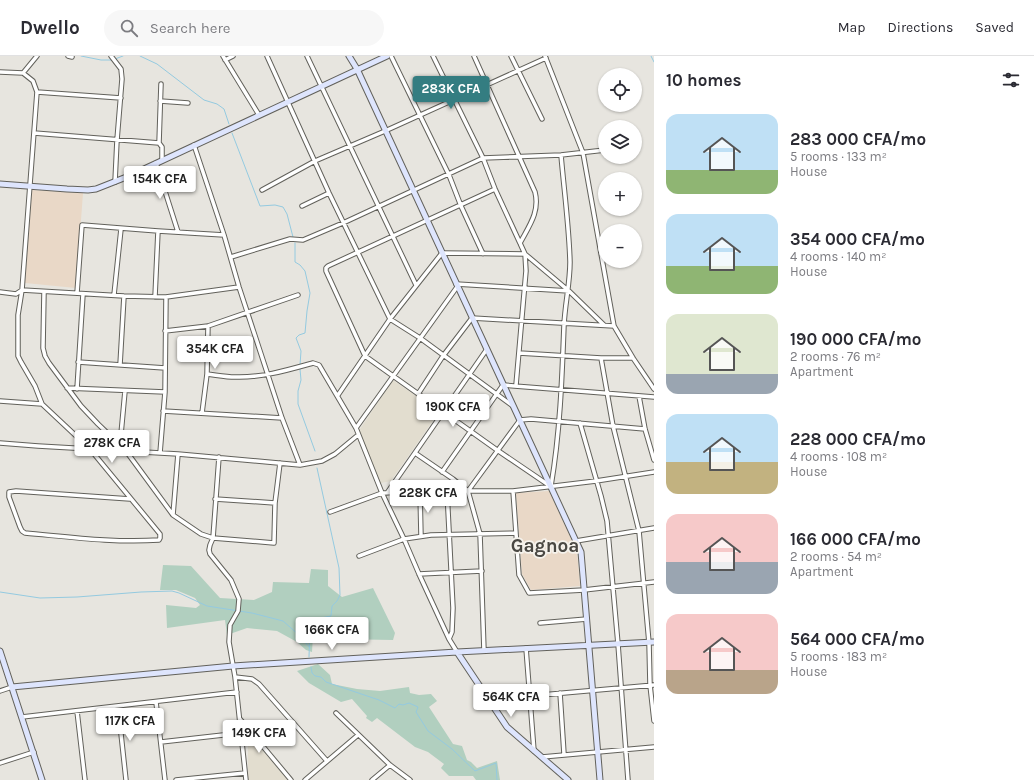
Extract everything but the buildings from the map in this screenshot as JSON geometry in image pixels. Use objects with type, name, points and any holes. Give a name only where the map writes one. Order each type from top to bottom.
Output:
[{"type":"street","points":[[24,73],[37,56]]},
{"type":"street","points":[[68,56],[72,57]]},
{"type":"street","points":[[111,56],[121,69],[122,79],[115,182]]},
{"type":"street","points":[[233,56],[224,58],[259,115]]},
{"type":"street","points":[[267,56],[343,223],[390,319],[420,338],[513,406]]},
{"type":"street","points":[[307,56],[416,285]]},
{"type":"street","points":[[349,56],[357,70],[581,552],[600,780]]},
{"type":"street","points":[[0,184],[88,190],[96,189],[115,182],[387,56]]},
{"type":"street","points":[[391,56],[448,175],[460,206],[483,254]]},
{"type":"street","points":[[434,56],[483,158],[524,254],[526,271],[516,385]]},
{"type":"street","points":[[474,56],[535,192],[537,204],[535,213],[520,243]]},
{"type":"street","points":[[511,56],[542,119]]},
{"type":"street","points":[[262,190],[315,161],[385,131],[545,57],[583,153],[614,326],[654,389]]},
{"type":"street","points":[[0,72],[24,73],[34,81],[37,92],[22,290],[18,315],[18,356],[35,386],[42,404],[90,449],[160,534],[160,538],[158,540],[131,542],[25,533],[20,527],[9,497],[9,492],[16,491],[130,499]]},
{"type":"street","points":[[161,84],[159,142],[162,147],[162,160]]},
{"type":"street","points":[[37,92],[121,98]]},
{"type":"street","points":[[160,101],[188,103]]},
{"type":"street","points":[[34,133],[159,142]]},
{"type":"street","points":[[194,145],[224,234],[239,287],[282,418],[300,465]]},
{"type":"street","points":[[231,257],[290,239],[303,240],[483,158],[561,155],[598,151]]},
{"type":"street","points":[[551,486],[561,390],[564,323],[569,291],[570,262],[561,155]]},
{"type":"street","points":[[156,163],[178,232]]},
{"type":"street","points":[[495,189],[328,266],[326,271],[365,356],[471,432],[551,486]]},
{"type":"street","points":[[302,206],[329,193]]},
{"type":"street","points":[[77,293],[82,225],[158,232],[224,234]]},
{"type":"street","points":[[114,296],[121,228]]},
{"type":"street","points":[[155,297],[158,232]]},
{"type":"street","points":[[442,253],[524,254],[569,291],[604,325]]},
{"type":"street","points":[[338,395],[390,319],[442,253]]},
{"type":"street","points":[[457,285],[569,291]]},
{"type":"street","points":[[356,428],[457,285]]},
{"type":"street","points":[[0,292],[16,294],[22,290],[114,296],[166,297],[239,287]]},
{"type":"street","points":[[44,292],[43,338],[45,356],[67,388],[98,424],[126,450],[173,515],[201,534],[213,538],[274,543],[275,503],[280,463]]},
{"type":"street","points":[[77,389],[83,294]]},
{"type":"street","points":[[165,330],[208,326],[298,295]]},
{"type":"street","points":[[120,365],[124,296]]},
{"type":"street","points":[[160,453],[165,392],[166,297]]},
{"type":"street","points":[[472,318],[614,326]]},
{"type":"street","points":[[418,394],[472,318]]},
{"type":"street","points":[[202,413],[207,374],[208,326]]},
{"type":"street","points":[[387,493],[487,349]]},
{"type":"street","points":[[519,353],[601,358],[633,358]]},
{"type":"street","points":[[601,358],[613,426],[639,531],[652,642],[654,721]]},
{"type":"street","points":[[78,362],[165,368]]},
{"type":"street","points":[[207,374],[236,378],[268,374],[313,363],[319,365],[356,428],[382,493],[449,639],[507,727],[568,780]]},
{"type":"street","points":[[503,385],[654,398]]},
{"type":"street","points":[[442,472],[503,385]]},
{"type":"street","points":[[67,388],[165,392]]},
{"type":"street","points":[[120,445],[125,391]]},
{"type":"street","points":[[639,396],[645,428],[654,460]]},
{"type":"street","points":[[0,401],[42,404]]},
{"type":"street","points":[[163,411],[282,418]]},
{"type":"street","points":[[468,491],[520,420],[531,419],[645,428]]},
{"type":"street","points":[[580,423],[605,512],[618,644],[628,780]]},
{"type":"street","points":[[0,443],[126,450],[300,465],[322,461],[335,454],[358,435]]},
{"type":"street","points":[[415,453],[468,491],[480,534],[484,651]]},
{"type":"street","points":[[173,515],[178,454]]},
{"type":"street","points":[[219,457],[213,538],[209,550],[210,554],[231,580],[239,600],[239,608],[230,625],[229,636],[237,692],[246,780]]},
{"type":"street","points":[[330,512],[382,493],[513,491],[654,472]]},
{"type":"street","points":[[447,491],[453,608],[452,632],[449,639]]},
{"type":"street","points":[[513,491],[520,575],[529,593],[584,590],[654,582]]},
{"type":"street","points":[[420,492],[421,536]]},
{"type":"street","points":[[215,499],[275,503]]},
{"type":"street","points":[[576,542],[654,528]]},
{"type":"street","points":[[359,556],[404,539],[421,536],[516,533]]},
{"type":"street","points":[[419,574],[482,571]]},
{"type":"street","points":[[540,623],[587,619]]},
{"type":"street","points":[[0,692],[12,687],[233,666],[526,648],[652,642]]},
{"type":"street","points":[[526,648],[534,751]]},
{"type":"street","points":[[0,651],[42,780]]},
{"type":"street","points":[[235,677],[252,679],[259,684],[327,761]]},
{"type":"street","points":[[489,701],[652,685]]},
{"type":"street","points":[[22,717],[237,692]]},
{"type":"street","points":[[560,694],[564,754]]},
{"type":"street","points":[[156,702],[165,780]]},
{"type":"street","points":[[118,706],[126,780]]},
{"type":"street","points":[[77,711],[85,780]]},
{"type":"street","points":[[336,713],[390,765],[410,780]]},
{"type":"street","points":[[239,719],[292,780]]},
{"type":"street","points":[[161,742],[241,732]]},
{"type":"street","points":[[305,780],[358,735]]},
{"type":"street","points":[[542,757],[654,747]]},
{"type":"street","points":[[0,763],[34,752]]},
{"type":"street","points":[[372,780],[390,765]]},
{"type":"street","points":[[176,780],[245,773]]},
{"type":"shaded area","points":[[31,190],[83,193],[76,288],[25,283]]},
{"type":"shaded area","points":[[393,380],[439,412],[391,481],[381,483],[358,432]]},
{"type":"shaded area","points":[[549,491],[577,552],[580,586],[531,590],[522,574],[516,493]]},
{"type":"shaded area","points":[[254,741],[288,780],[248,780],[248,745]]},
{"type":"green space","points":[[163,565],[191,566],[220,598],[254,600],[272,592],[273,582],[309,583],[311,569],[328,570],[328,586],[342,597],[373,588],[395,633],[393,640],[336,639],[322,635],[313,635],[312,652],[306,650],[297,642],[277,631],[247,628],[227,635],[225,620],[167,628],[166,605],[196,608],[200,605],[195,598],[176,590],[160,590]]},
{"type":"green space","points":[[318,664],[330,675],[332,684],[357,689],[380,691],[409,687],[410,693],[419,695],[431,694],[437,701],[429,707],[453,744],[462,746],[467,760],[477,768],[497,761],[500,780],[476,780],[473,776],[449,776],[441,768],[444,764],[428,752],[415,747],[377,718],[372,722],[366,718],[367,716],[352,699],[341,702],[309,683],[297,671]]},
{"type":"waterway","points":[[81,56],[101,60],[112,60]]},
{"type":"waterway","points":[[115,59],[123,56]]},
{"type":"waterway","points":[[140,56],[157,64],[204,100],[217,104],[224,109],[229,124]]},
{"type":"waterway","points":[[651,56],[654,62]]},
{"type":"waterway","points":[[232,133],[260,206],[275,205],[283,207],[287,214],[293,237]]},
{"type":"waterway","points":[[295,243],[295,262],[305,271],[310,293],[305,333],[296,338],[301,351],[300,365]]},
{"type":"waterway","points":[[300,369],[301,380],[298,391],[298,404],[315,451]]},
{"type":"waterway","points":[[309,657],[310,626],[318,622],[321,618],[331,616],[332,606],[340,595],[339,568],[317,468]]},
{"type":"waterway","points":[[0,592],[40,598],[172,591],[207,606],[252,613],[283,621],[299,635],[310,648]]},
{"type":"waterway","points":[[311,667],[312,673],[315,676],[321,677],[326,682],[379,700],[395,708],[399,704],[403,705],[409,703],[418,707],[416,712],[428,731],[452,749],[475,771],[496,763],[497,780]]},
{"type":"district","name":"Gagnoa","points":[[545,546]]}]
